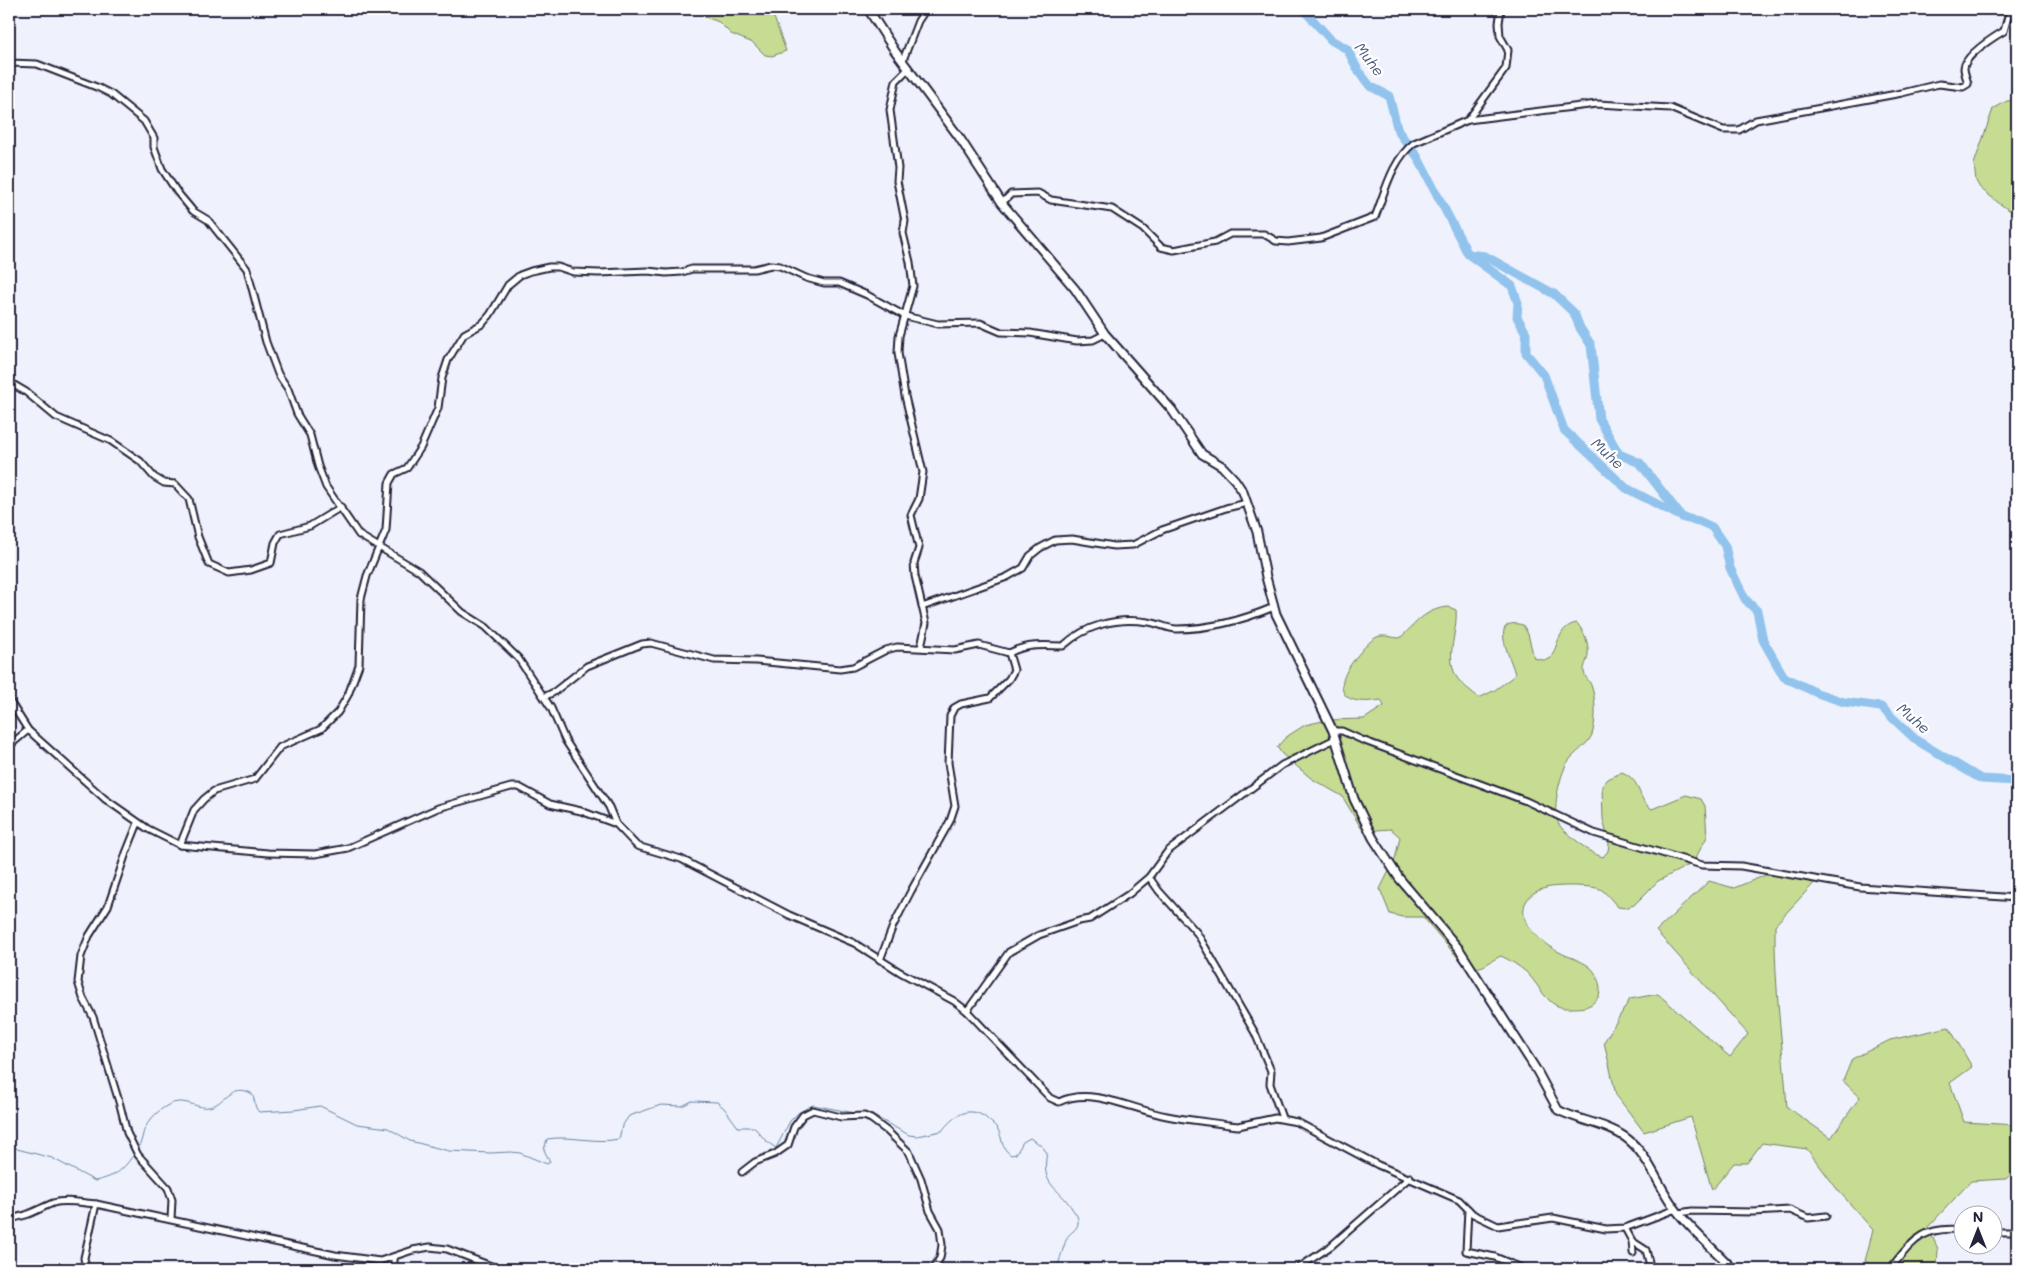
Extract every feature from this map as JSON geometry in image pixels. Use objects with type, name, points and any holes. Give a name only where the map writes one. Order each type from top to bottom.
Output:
[{"type":"main road","points":[[868,9],[908,69],[953,129],[1002,203],[1075,289],[1105,334],[1172,410],[1202,454],[1222,466],[1235,480],[1247,503],[1257,532],[1274,607],[1333,731],[1354,799],[1373,838],[1399,878],[1459,949],[1537,1071],[1558,1110],[1611,1129],[1632,1143],[1651,1167],[1677,1211],[1733,1269]]},
{"type":"street","points":[[903,60],[918,21],[926,9]]},
{"type":"street","points":[[1468,120],[1506,68],[1508,50],[1500,36],[1501,9]]},
{"type":"street","points":[[1002,203],[1011,194],[1038,193],[1051,200],[1112,209],[1143,229],[1161,248],[1174,250],[1215,242],[1230,234],[1264,234],[1276,241],[1288,242],[1321,238],[1375,217],[1398,159],[1408,148],[1414,143],[1468,120],[1597,104],[1670,108],[1723,130],[1738,130],[1756,120],[1902,93],[1938,84],[1963,87],[1968,84],[1964,67],[1967,61],[1992,38],[2004,31],[2010,9]]},
{"type":"street","points":[[9,63],[37,64],[100,88],[111,94],[144,121],[154,138],[154,147],[167,177],[194,211],[208,220],[247,269],[266,342],[278,374],[288,389],[297,414],[310,435],[318,466],[326,486],[358,535],[419,570],[462,612],[486,627],[518,658],[544,697],[580,765],[609,807],[616,824],[637,846],[682,859],[789,915],[854,943],[880,960],[954,1001],[967,1010],[1050,1098],[1059,1102],[1070,1096],[1085,1096],[1166,1116],[1238,1126],[1282,1118],[1297,1122],[1378,1165],[1410,1177],[1459,1200],[1486,1222],[1498,1226],[1553,1218],[1606,1229],[1625,1228],[1677,1211],[1753,1212],[1790,1210],[1808,1218],[1826,1216]]},
{"type":"street","points":[[908,69],[896,82],[890,110],[898,168],[897,181],[905,220],[902,232],[910,262],[913,286],[899,336],[898,353],[905,396],[923,472],[919,499],[911,515],[919,548],[914,563],[915,576],[926,623],[922,647]]},
{"type":"street","points":[[180,845],[194,810],[204,799],[214,791],[255,779],[280,747],[321,729],[338,712],[356,676],[361,599],[367,576],[386,530],[389,483],[394,474],[407,468],[421,447],[438,408],[442,378],[448,360],[464,334],[482,324],[490,315],[508,285],[520,275],[549,267],[573,272],[599,273],[648,270],[666,273],[692,269],[754,269],[771,265],[780,266],[806,278],[824,283],[839,283],[867,295],[905,316],[938,324],[980,323],[1001,332],[1030,333],[1077,341],[1093,340],[1105,334]]},
{"type":"street","points":[[9,382],[26,392],[56,416],[111,441],[140,461],[154,476],[164,483],[174,484],[189,499],[198,537],[209,564],[229,573],[251,570],[272,563],[274,544],[280,534],[310,526],[341,507]]},
{"type":"street","points":[[922,607],[1007,577],[1023,568],[1030,556],[1040,548],[1056,540],[1072,539],[1114,546],[1133,545],[1162,530],[1226,508],[1247,503]]},
{"type":"street","points":[[544,697],[554,692],[587,666],[642,644],[652,643],[714,660],[756,661],[840,669],[853,667],[886,650],[897,647],[955,650],[979,646],[1009,653],[1019,648],[1040,645],[1062,646],[1076,634],[1114,621],[1148,622],[1169,628],[1216,626],[1245,619],[1274,607]]},
{"type":"street","points":[[880,960],[893,926],[950,821],[955,806],[948,763],[950,716],[954,708],[961,704],[990,698],[1003,686],[1014,670],[1009,653]]},
{"type":"street","points":[[9,700],[28,730],[105,799],[138,822],[180,845],[315,854],[348,848],[438,808],[511,787],[519,788],[550,804],[580,811],[616,824]]},
{"type":"street","points":[[9,746],[28,730]]},
{"type":"street","points":[[1333,731],[1342,731],[1526,802],[1594,833],[1702,865],[1741,866],[1860,887],[2017,898]]},
{"type":"street","points":[[967,1010],[1009,952],[1039,935],[1090,919],[1129,894],[1149,877],[1168,852],[1282,765],[1335,739]]},
{"type":"street","points":[[138,822],[108,906],[89,936],[81,956],[78,982],[83,998],[93,1017],[127,1133],[138,1154],[168,1188],[172,1200],[171,1219]]},
{"type":"street","points":[[1149,877],[1159,891],[1197,933],[1255,1033],[1271,1071],[1270,1084],[1282,1118]]},
{"type":"street","points":[[742,1172],[754,1162],[775,1154],[788,1145],[794,1127],[803,1116],[813,1110],[840,1117],[864,1116],[871,1119],[909,1152],[918,1171],[930,1211],[940,1229],[942,1246],[940,1258],[933,1269]]},
{"type":"street","points":[[1297,1269],[1331,1246],[1410,1177]]},
{"type":"street","points":[[9,1218],[25,1215],[53,1203],[65,1201],[96,1204],[335,1255],[380,1261],[413,1250],[430,1247],[447,1249],[499,1269]]},
{"type":"street","points":[[86,1269],[84,1258],[96,1204]]},
{"type":"street","points":[[1468,1209],[1466,1250],[1495,1257],[1524,1269]]},
{"type":"street","points":[[1625,1228],[1632,1241],[1633,1253]]},
{"type":"street","points":[[1890,1269],[1919,1236],[1946,1229],[1954,1229]]},
{"type":"street","points":[[2004,1232],[2017,1232]]},
{"type":"street","points":[[1632,1241],[1646,1250],[1649,1262]]},
{"type":"street","points":[[394,1257],[394,1269]]},
{"type":"green space","points":[[700,9],[771,9],[786,51],[772,56],[765,55],[753,43],[731,34],[719,22],[705,17]]},
{"type":"green space","points":[[2017,100],[2017,215],[1980,188],[1976,181],[1974,164],[1993,109],[2007,101]]},
{"type":"green space","points":[[1449,607],[1456,610],[1452,652],[1453,668],[1460,682],[1479,698],[1495,690],[1515,675],[1504,642],[1506,627],[1512,624],[1523,625],[1528,634],[1534,658],[1543,660],[1550,659],[1562,632],[1571,625],[1577,623],[1586,637],[1588,657],[1584,672],[1594,696],[1594,726],[1592,736],[1570,759],[1564,769],[1557,794],[1556,812],[1560,826],[1586,848],[1603,857],[1608,851],[1609,844],[1603,819],[1602,786],[1608,779],[1622,772],[1634,780],[1643,800],[1652,809],[1686,795],[1701,799],[1705,806],[1707,837],[1695,859],[1689,865],[1658,881],[1634,905],[1625,908],[1618,907],[1602,890],[1583,886],[1546,888],[1533,894],[1527,900],[1524,915],[1532,931],[1552,948],[1579,960],[1596,974],[1600,993],[1595,1001],[1588,1006],[1563,1008],[1556,1005],[1545,996],[1526,972],[1501,956],[1484,966],[1476,968],[1464,965],[1423,917],[1402,917],[1390,914],[1380,889],[1395,859],[1400,837],[1391,829],[1363,831],[1342,796],[1312,779],[1282,754],[1277,747],[1286,737],[1305,725],[1327,720],[1364,719],[1384,706],[1381,700],[1356,700],[1348,697],[1342,685],[1349,667],[1364,648],[1377,637],[1400,638],[1427,614],[1440,608]]},
{"type":"green space","points":[[1766,875],[1818,879],[1775,925],[1777,994],[1787,1107],[1831,1138],[1860,1097],[1843,1081],[1852,1059],[1890,1040],[1949,1027],[1972,1067],[1950,1083],[1964,1122],[2017,1125],[2017,1168],[2006,1179],[1971,1181],[1928,1227],[1938,1249],[1937,1269],[1880,1269],[1865,1261],[1873,1230],[1837,1189],[1807,1149],[1762,1143],[1747,1163],[1734,1163],[1712,1190],[1691,1117],[1644,1132],[1616,1095],[1604,1042],[1630,999],[1658,994],[1730,1057],[1748,1034],[1656,931],[1709,881],[1734,888]]},
{"type":"waterway","name":"Muhe","points":[[1303,9],[1331,40],[1347,49],[1359,72],[1370,86],[1389,96],[1398,131],[1417,156],[1468,254],[1512,286],[1518,303],[1517,317],[1526,333],[1526,353],[1544,375],[1564,430],[1626,488],[1684,518],[1699,521],[1712,527],[1725,546],[1730,568],[1745,599],[1757,611],[1763,640],[1784,677],[1817,693],[1844,702],[1881,707],[1916,740],[1981,779],[2017,781]]},
{"type":"waterway","points":[[1468,254],[1485,256],[1554,294],[1574,313],[1580,328],[1591,345],[1599,419],[1619,454],[1640,463],[1681,516]]},
{"type":"waterway","points":[[137,1149],[148,1123],[164,1108],[178,1102],[209,1107],[232,1092],[237,1091],[251,1093],[259,1112],[320,1106],[357,1124],[388,1128],[410,1141],[449,1151],[520,1153],[547,1164],[550,1162],[544,1150],[547,1139],[565,1138],[601,1141],[619,1139],[622,1126],[629,1116],[661,1105],[682,1106],[692,1101],[717,1102],[724,1108],[738,1127],[754,1127],[766,1141],[776,1148],[790,1121],[798,1113],[813,1105],[860,1114]]},
{"type":"waterway","points":[[867,1115],[872,1115],[909,1135],[917,1136],[942,1131],[956,1117],[967,1112],[973,1112],[985,1117],[996,1127],[1005,1149],[1011,1155],[1016,1154],[1023,1142],[1030,1138],[1042,1146],[1047,1153],[1045,1164],[1048,1179],[1078,1219],[1076,1228],[1067,1238],[1057,1269]]},
{"type":"waterway","points":[[9,1139],[17,1149],[52,1158],[95,1181],[118,1172],[135,1153]]}]
